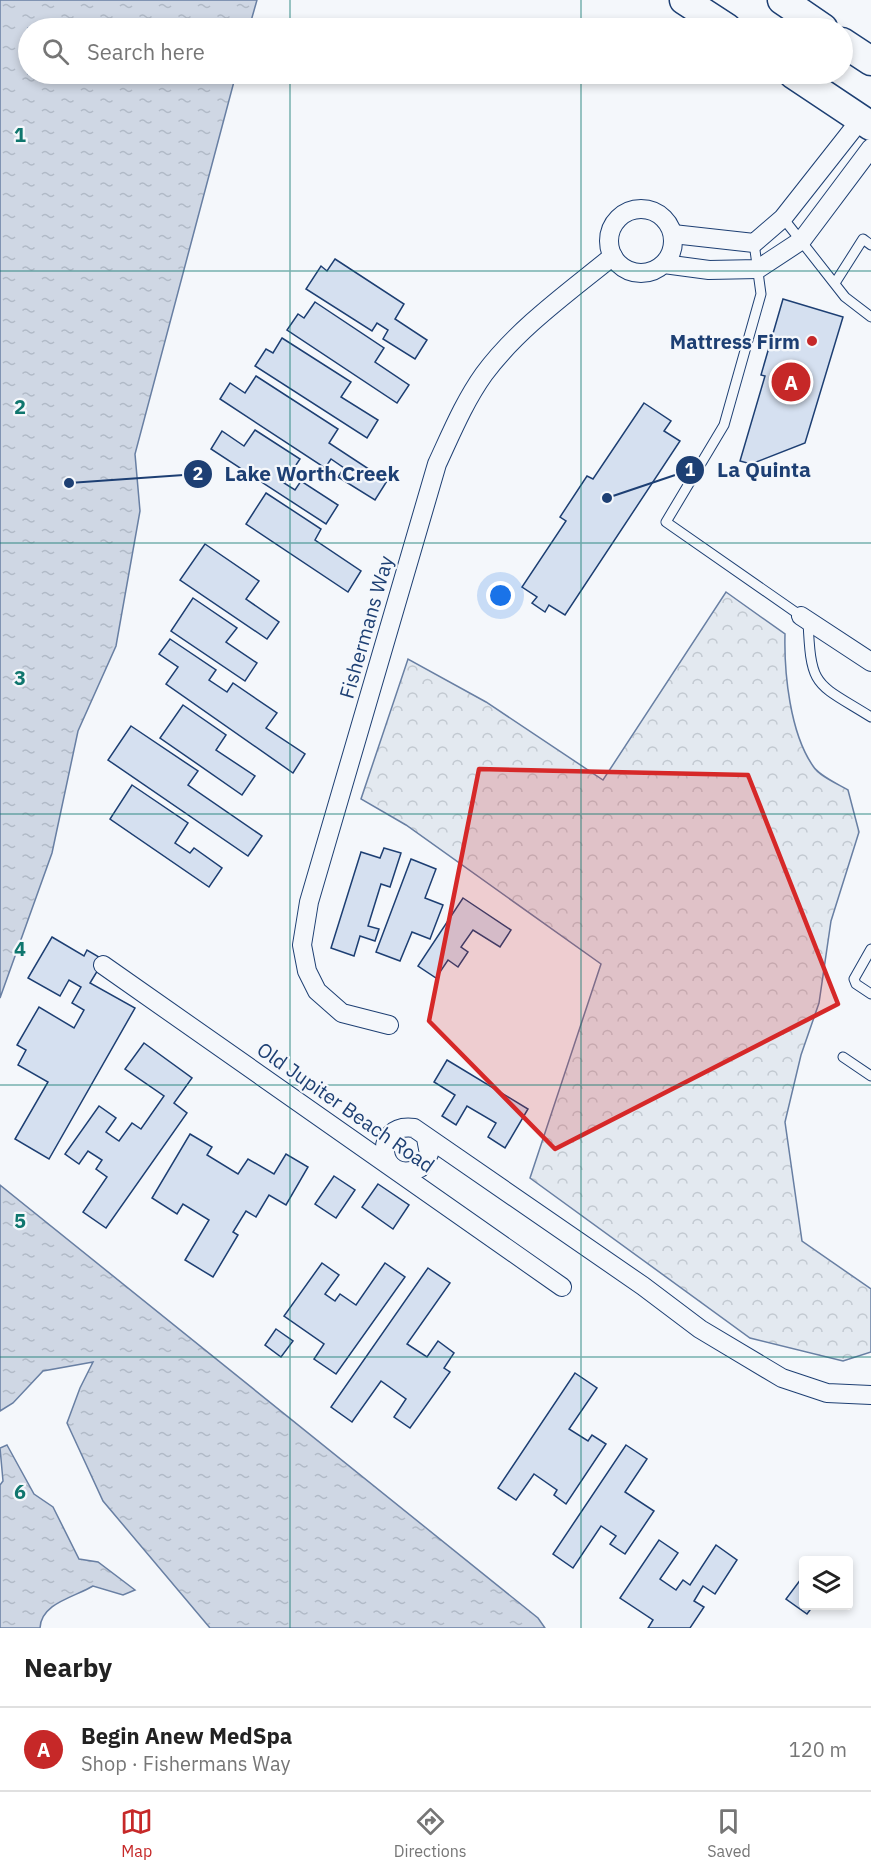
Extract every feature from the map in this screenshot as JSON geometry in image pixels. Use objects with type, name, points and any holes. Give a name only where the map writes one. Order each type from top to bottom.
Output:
[{"type":"main road","points":[[684,0],[712,18]]},
{"type":"main road","points":[[782,0],[808,18]]},
{"type":"main road","points":[[853,49],[871,61]]},
{"type":"main road","points":[[809,84],[868,122]]},
{"type":"street","points":[[673,234],[754,243],[783,218],[868,122]]},
{"type":"street","points":[[664,264],[709,270],[758,269],[802,240],[871,148]]},
{"type":"street","points":[[630,210],[652,210],[669,224],[673,234],[673,245],[664,264],[655,270],[636,272],[618,263],[613,256],[609,234],[621,216],[630,210]]},
{"type":"street","name":"Fishermans Way","points":[[389,1025],[342,1013],[318,991],[308,971],[302,945],[309,902],[437,464],[466,404],[502,352],[613,256]]},
{"type":"street","points":[[804,618],[871,663]]},
{"type":"street","name":"Old Jupiter Beach Road","points":[[103,965],[562,1287]]},
{"type":"street","points":[[406,1127],[414,1128],[426,1138],[430,1146],[426,1162],[412,1172],[396,1169],[386,1159],[384,1152],[387,1138],[392,1133],[406,1127]]},
{"type":"street","name":"Old Jupiter Beach Road","points":[[426,1138],[643,1286],[700,1329],[782,1378],[827,1393],[871,1395]]},
{"type":"lane","points":[[783,218],[845,297],[871,317]]},
{"type":"lane","points":[[835,283],[863,239],[871,245]]},
{"type":"lane","points":[[754,243],[761,294],[724,425],[666,522],[804,618],[810,665],[822,687],[871,717]]},
{"type":"lane","points":[[871,949],[854,979],[856,984],[871,994]]},
{"type":"lane","points":[[843,1057],[871,1076]]},
{"type":"highlighted area","points":[[479,769],[748,775],[838,1004],[555,1149],[429,1021]]},
{"type":"green space","points":[[726,592],[785,634],[787,684],[799,737],[816,770],[848,790],[859,832],[831,921],[819,1003],[801,1055],[785,1122],[802,1241],[871,1289],[871,1352],[843,1361],[750,1338],[530,1178],[601,964],[406,825],[361,799],[408,659],[486,702],[603,780]]},
{"type":"water","points":[[0,0],[257,0],[252,18],[18,18],[18,84],[233,84],[135,454],[140,511],[116,646],[78,731],[52,853],[0,998]]},
{"type":"water","points":[[0,1185],[538,1618],[545,1628],[210,1628],[103,1501],[67,1423],[93,1362],[43,1371],[13,1403],[0,1411]]},
{"type":"water","points":[[7,1445],[34,1494],[53,1507],[79,1559],[98,1562],[135,1590],[123,1595],[93,1586],[52,1607],[42,1619],[40,1628],[0,1628],[0,1485],[3,1481],[0,1448]]},
{"type":"building","points":[[335,259],[404,304],[395,319],[427,340],[415,359],[383,339],[388,330],[377,323],[372,331],[306,289],[321,266],[327,271]]},
{"type":"building","points":[[783,299],[843,317],[805,443],[751,464],[740,461],[765,376],[761,375]]},
{"type":"building","points":[[315,302],[384,348],[375,362],[409,385],[397,403],[287,330],[298,314],[304,318]]},
{"type":"building","points":[[282,338],[351,382],[341,397],[378,420],[367,438],[255,366],[266,349],[273,353]]},
{"type":"building","points":[[256,376],[338,429],[329,443],[387,481],[375,500],[338,477],[344,468],[331,459],[325,468],[220,399],[230,383],[245,393]]},
{"type":"building","points":[[644,403],[671,421],[664,431],[680,441],[565,615],[549,605],[545,612],[532,603],[537,597],[522,587],[566,521],[560,517],[587,476],[593,479]]},
{"type":"building","points":[[255,430],[300,459],[284,483],[295,490],[301,481],[338,505],[326,524],[211,449],[222,431],[244,446]]},
{"type":"building","points":[[266,493],[321,529],[315,540],[361,571],[348,592],[246,524]]},
{"type":"building","points":[[205,544],[259,581],[246,599],[279,622],[267,639],[180,580]]},
{"type":"building","points":[[193,598],[237,628],[226,642],[257,663],[245,681],[171,631]]},
{"type":"building","points":[[170,639],[216,670],[209,680],[227,692],[233,683],[277,713],[266,728],[305,754],[293,773],[166,684],[178,667],[159,654]]},
{"type":"building","points":[[183,705],[226,735],[216,750],[255,776],[242,795],[160,738]]},
{"type":"building","points":[[131,726],[198,771],[188,785],[262,836],[248,856],[108,760]]},
{"type":"building","points":[[132,785],[188,823],[175,843],[190,853],[194,848],[222,868],[209,887],[110,819]]},
{"type":"building","points":[[384,848],[401,853],[390,887],[381,884],[368,926],[379,929],[375,941],[360,936],[354,956],[331,948],[361,852],[380,858]]},
{"type":"building","points":[[411,859],[436,869],[425,898],[443,905],[430,939],[412,932],[400,961],[376,952]]},
{"type":"building","points":[[463,898],[511,930],[500,947],[473,930],[461,947],[468,952],[458,967],[448,960],[436,978],[418,966]]},
{"type":"building","points":[[52,937],[84,956],[87,950],[104,960],[90,983],[135,1008],[49,1159],[15,1139],[48,1082],[18,1065],[26,1050],[17,1045],[39,1007],[74,1028],[84,1010],[72,1003],[81,987],[69,980],[60,996],[28,978]]},
{"type":"building","points":[[144,1043],[192,1078],[174,1103],[187,1113],[106,1228],[83,1212],[107,1177],[96,1169],[102,1160],[88,1151],[79,1164],[65,1154],[99,1106],[116,1118],[106,1132],[119,1141],[132,1123],[141,1129],[164,1096],[125,1069]]},
{"type":"building","points":[[447,1060],[528,1109],[505,1148],[488,1137],[496,1123],[467,1106],[456,1125],[442,1116],[455,1095],[434,1082]]},
{"type":"building","points":[[190,1134],[212,1147],[207,1155],[238,1174],[248,1159],[274,1174],[286,1154],[308,1167],[286,1205],[269,1195],[256,1217],[246,1211],[233,1232],[238,1235],[213,1277],[185,1260],[209,1220],[183,1204],[177,1214],[152,1198]]},
{"type":"building","points":[[334,1176],[355,1190],[336,1218],[315,1204]]},
{"type":"building","points":[[378,1184],[409,1205],[393,1229],[362,1207]]},
{"type":"building","points":[[322,1263],[339,1275],[325,1294],[335,1301],[340,1294],[356,1305],[385,1263],[405,1277],[336,1374],[314,1359],[324,1344],[284,1316]]},
{"type":"building","points":[[428,1268],[450,1283],[407,1344],[427,1357],[438,1341],[454,1353],[444,1368],[450,1372],[410,1428],[394,1417],[406,1399],[381,1381],[352,1422],[331,1407]]},
{"type":"building","points":[[276,1329],[293,1341],[281,1357],[265,1345]]},
{"type":"building","points":[[575,1373],[597,1388],[569,1429],[588,1441],[592,1435],[606,1444],[566,1504],[554,1495],[557,1490],[534,1474],[516,1500],[498,1488]]},
{"type":"building","points":[[626,1445],[647,1459],[625,1492],[654,1511],[625,1554],[610,1544],[616,1536],[601,1526],[573,1568],[553,1554]]},
{"type":"building","points":[[659,1540],[678,1553],[660,1579],[676,1590],[683,1580],[690,1585],[716,1545],[737,1560],[715,1594],[703,1586],[694,1601],[704,1607],[690,1628],[648,1628],[653,1620],[620,1598]]},
{"type":"building","points":[[799,1582],[799,1608],[786,1599]]},
{"type":"place","name":"Mattress Firm","points":[[812,341]]},
{"type":"place","name":"Begin Anew MedSpa","points":[[791,382]]},
{"type":"place","name":"Lake Worth Creek","points":[[69,483]]},
{"type":"place","name":"La Quinta","points":[[607,498]]}]
